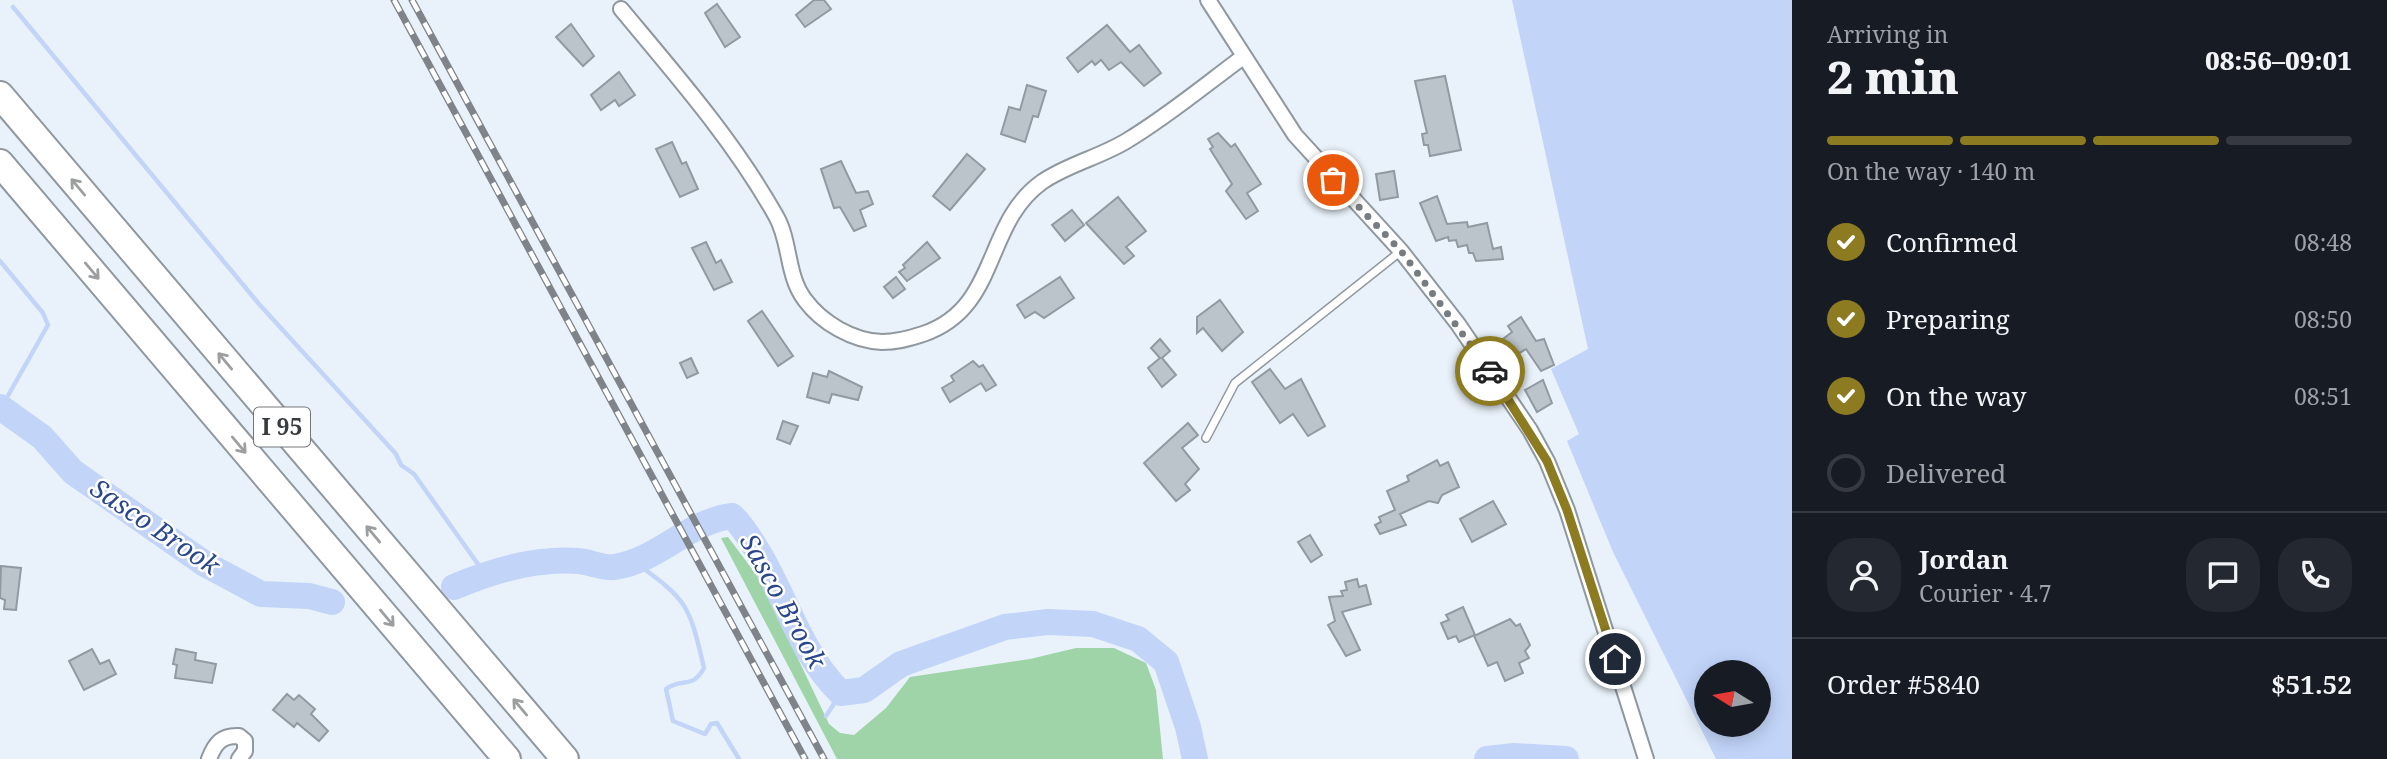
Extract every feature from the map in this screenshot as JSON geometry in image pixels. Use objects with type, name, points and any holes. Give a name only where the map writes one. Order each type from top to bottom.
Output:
[{"type":"highway","name":"I 95","points":[[0,95],[565,759]]},
{"type":"highway","name":"I 95","points":[[0,163],[507,759]]},
{"type":"street","points":[[1208,0],[1295,135],[1401,251],[1458,324],[1530,429],[1547,461],[1567,510],[1646,759]]},
{"type":"street","points":[[621,9],[695,97],[778,218],[790,265],[804,299],[850,335],[875,341],[899,342],[945,325],[960,314],[984,279],[998,242],[1023,199],[1043,181],[1126,141],[1243,57]]},
{"type":"street","points":[[209,759],[219,740],[229,736],[239,736],[245,741],[245,751],[239,759]]},
{"type":"lane","points":[[1206,438],[1235,383],[1401,251]]},
{"type":"green space","points":[[728,537],[761,581],[829,724],[840,733],[854,735],[886,708],[910,677],[1030,659],[1076,648],[1114,648],[1146,663],[1156,690],[1163,759],[837,759],[721,538]]},
{"type":"water","points":[[1512,0],[1792,0],[1792,759],[1716,759],[1705,737],[1771,737],[1771,660],[1694,660],[1694,715],[1613,552],[1567,441],[1579,434],[1551,369],[1588,349]]},
{"type":"building","points":[[814,0],[824,0],[831,9],[805,27],[796,15]]},
{"type":"building","points":[[717,4],[740,37],[725,47],[705,13]]},
{"type":"building","points":[[571,24],[594,56],[583,66],[556,37]]},
{"type":"building","points":[[1107,25],[1130,52],[1139,45],[1161,73],[1144,86],[1121,62],[1109,70],[1101,60],[1095,65],[1092,61],[1078,72],[1067,58]]},
{"type":"building","points":[[619,72],[635,95],[619,106],[615,100],[601,110],[591,95]]},
{"type":"building","points":[[1445,76],[1461,150],[1430,156],[1428,145],[1424,145],[1422,134],[1427,133],[1415,81]]},
{"type":"building","points":[[1027,85],[1046,91],[1038,117],[1033,116],[1025,142],[1001,134],[1009,107],[1020,110]]},
{"type":"building","points":[[1218,133],[1231,147],[1235,144],[1261,184],[1247,193],[1258,211],[1246,219],[1226,191],[1232,184],[1210,149],[1213,147],[1208,139]]},
{"type":"building","points":[[672,142],[682,164],[686,162],[698,189],[680,197],[656,149]]},
{"type":"building","points":[[967,154],[985,169],[950,210],[933,196]]},
{"type":"building","points":[[841,161],[856,193],[868,191],[873,204],[860,210],[866,226],[854,231],[840,207],[834,208],[821,169]]},
{"type":"building","points":[[1394,171],[1398,197],[1380,200],[1376,174]]},
{"type":"building","points":[[1437,196],[1447,224],[1467,222],[1468,227],[1487,223],[1493,249],[1501,247],[1503,259],[1476,261],[1473,253],[1469,253],[1467,245],[1458,247],[1456,240],[1449,241],[1448,237],[1436,241],[1420,203]]},
{"type":"building","points":[[1118,197],[1146,231],[1126,247],[1134,256],[1124,264],[1086,223]]},
{"type":"building","points":[[1072,210],[1084,225],[1065,241],[1052,225]]},
{"type":"building","points":[[706,242],[716,263],[721,260],[732,282],[714,290],[692,248]]},
{"type":"building","points":[[927,242],[940,258],[907,281],[899,272]]},
{"type":"building","points":[[896,277],[905,289],[893,298],[884,287]]},
{"type":"building","points":[[1060,277],[1074,298],[1044,318],[1035,312],[1025,318],[1017,305]]},
{"type":"building","points":[[1220,300],[1243,332],[1222,351],[1203,328],[1197,333],[1197,317]]},
{"type":"building","points":[[762,311],[793,356],[778,366],[748,321]]},
{"type":"building","points":[[1521,317],[1536,341],[1544,339],[1554,365],[1541,371],[1526,349],[1500,365],[1490,349],[1512,332],[1508,326]]},
{"type":"building","points":[[1160,339],[1170,351],[1162,358],[1176,375],[1162,387],[1148,368],[1160,358],[1151,348]]},
{"type":"building","points":[[691,358],[698,373],[687,378],[680,363]]},
{"type":"building","points":[[973,361],[979,367],[983,365],[996,385],[986,391],[981,383],[950,402],[942,388],[954,381],[951,376]]},
{"type":"building","points":[[1270,369],[1285,389],[1301,379],[1325,426],[1308,436],[1293,414],[1280,423],[1252,382]]},
{"type":"building","points":[[829,371],[862,387],[858,400],[832,394],[829,403],[807,397],[813,373],[827,377]]},
{"type":"building","points":[[1543,380],[1552,403],[1537,412],[1525,390]]},
{"type":"building","points":[[783,421],[798,426],[790,444],[777,439]]},
{"type":"building","points":[[1188,423],[1198,435],[1182,448],[1199,469],[1185,484],[1190,490],[1176,501],[1144,463]]},
{"type":"building","points":[[1437,460],[1440,466],[1448,462],[1459,487],[1442,495],[1438,503],[1429,501],[1400,514],[1406,525],[1380,534],[1375,525],[1381,522],[1379,517],[1395,510],[1387,491],[1409,481],[1407,476]]},
{"type":"building","points":[[1493,501],[1506,524],[1472,542],[1460,519]]},
{"type":"building","points":[[1310,535],[1322,555],[1311,562],[1298,542]]},
{"type":"building","points":[[1,566],[21,568],[16,610],[4,609],[5,600],[0,598]]},
{"type":"building","points":[[1357,579],[1359,587],[1366,585],[1371,604],[1342,612],[1360,650],[1346,656],[1328,625],[1335,621],[1329,597],[1343,596],[1341,591],[1347,590],[1345,582]]},
{"type":"building","points":[[1463,607],[1475,635],[1459,642],[1456,636],[1448,639],[1441,623],[1449,620],[1446,615]]},
{"type":"building","points":[[1510,619],[1516,626],[1520,624],[1530,645],[1525,651],[1529,658],[1519,663],[1523,673],[1505,681],[1497,662],[1488,666],[1474,636]]},
{"type":"building","points":[[92,649],[100,664],[109,660],[116,674],[84,690],[69,661]]},
{"type":"building","points":[[176,649],[196,653],[195,660],[216,664],[212,683],[175,678],[177,665],[173,664]]},
{"type":"building","points":[[287,694],[294,700],[299,695],[315,709],[311,714],[328,731],[319,741],[297,723],[294,727],[273,710]]},
{"type":"waterway","points":[[13,7],[259,304],[396,454],[401,465],[414,474],[485,574]]},
{"type":"waterway","points":[[0,261],[43,313],[48,325],[1,408]]},
{"type":"waterway","name":"Sasco Brook","points":[[0,407],[42,437],[73,472],[205,564],[261,594],[309,596],[332,602]]},
{"type":"waterway","name":"Sasco Brook","points":[[454,587],[499,571],[531,564],[579,561],[615,567],[631,563],[702,525],[732,516],[744,529],[760,555],[805,645],[827,678],[841,693],[864,690],[901,664],[1005,627],[1048,622],[1093,624],[1138,639],[1166,662],[1188,727],[1195,759]]},
{"type":"waterway","points":[[633,561],[665,585],[684,605],[699,647],[704,668],[700,675],[691,681],[666,689],[673,721],[705,734],[711,724],[717,723],[739,759]]},
{"type":"waterway","points":[[826,716],[841,693]]},
{"type":"waterway","name":"Sasco Brook","points":[[1487,759],[1514,756],[1566,759]]},
{"type":"railway","points":[[394,0],[805,759]]},
{"type":"railway","points":[[412,0],[824,759]]},
{"type":"way so far","points":[[1333,180],[1401,251],[1458,324],[1490,371]]},
{"type":"route","points":[[1490,371],[1530,429],[1547,461],[1567,510],[1615,659]]}]
